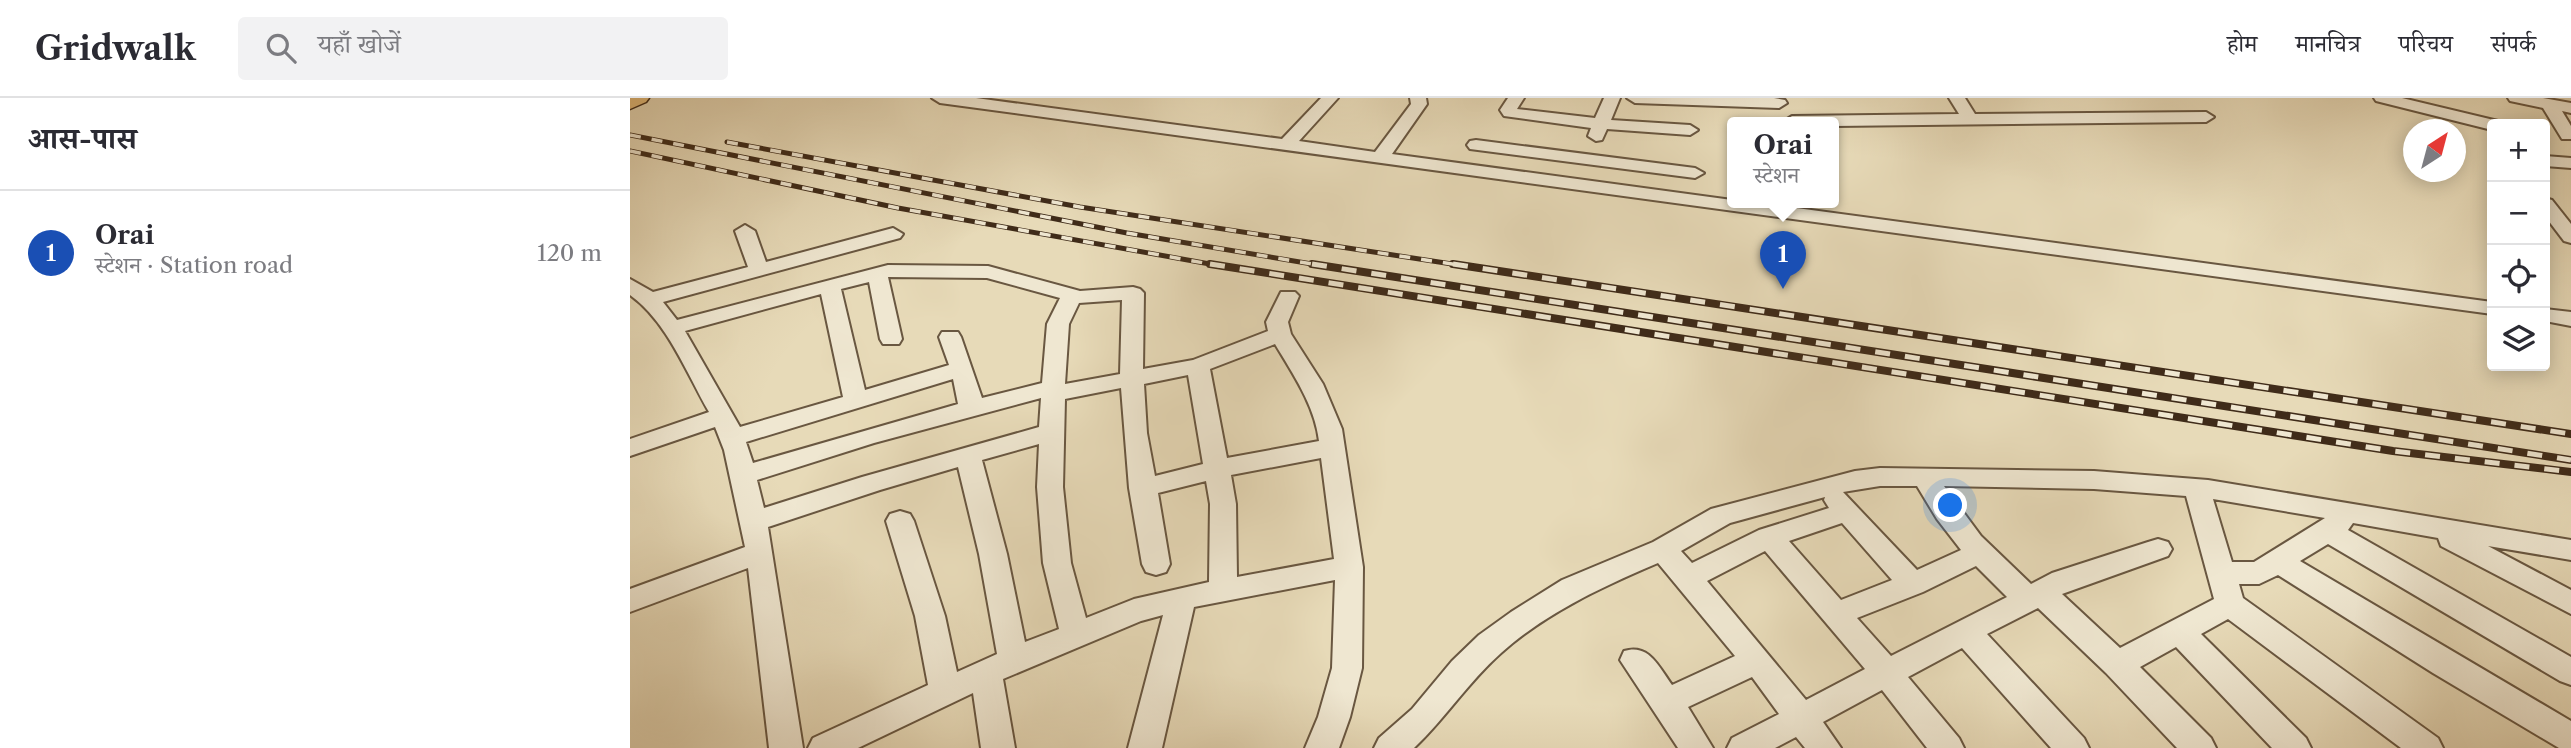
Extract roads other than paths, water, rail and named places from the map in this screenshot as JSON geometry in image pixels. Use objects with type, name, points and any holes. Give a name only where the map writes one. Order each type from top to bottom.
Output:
[{"type":"main road","points":[[630,103],[639,98]]},
{"type":"street","points":[[940,98],[1379,159],[1727,201]]},
{"type":"street","points":[[1284,146],[1330,98]]},
{"type":"street","points":[[1379,159],[1419,104],[1418,98]]},
{"type":"street","points":[[1516,98],[1508,110],[1510,113],[1693,137],[1686,100]]},
{"type":"street","points":[[1567,183],[1602,124],[1612,98]]},
{"type":"street","points":[[1635,98],[1970,120],[2206,117]]},
{"type":"street","points":[[1956,98],[1970,120]]},
{"type":"street","points":[[2382,98],[2430,104],[2487,128]]},
{"type":"street","points":[[1096,120],[1105,100]]},
{"type":"street","points":[[2532,100],[2571,108]]},
{"type":"street","points":[[2532,100],[2570,135]]},
{"type":"street","points":[[2550,133],[2570,135]]},
{"type":"street","points":[[1476,145],[1695,173]]},
{"type":"street","points":[[2550,161],[2571,163]]},
{"type":"street","points":[[1790,208],[2487,307]]},
{"type":"street","points":[[2557,212],[2571,237]]},
{"type":"street","points":[[745,232],[759,269]]},
{"type":"street","points":[[640,292],[759,269],[893,234]]},
{"type":"street","points":[[672,328],[877,273],[904,270],[988,272],[1072,295],[1093,297],[1135,294],[1131,331],[1132,379],[1142,488],[1156,564]]},
{"type":"street","points":[[877,273],[891,339]]},
{"type":"street","points":[[830,285],[855,399]]},
{"type":"street","points":[[640,292],[672,328],[727,427],[743,475],[760,552],[786,748]]},
{"type":"street","points":[[1072,295],[1058,324],[1051,432],[1051,526],[1057,563],[1075,634]]},
{"type":"street","points":[[1288,296],[1277,322],[1280,334],[1317,396],[1330,429],[1349,567],[1347,668],[1334,717],[1322,748]]},
{"type":"street","points":[[2550,316],[2571,319]]},
{"type":"street","points":[[743,475],[866,436],[971,408],[1053,390],[1198,366],[1280,334]]},
{"type":"street","points":[[950,337],[968,387],[971,408]]},
{"type":"street","points":[[1198,366],[1223,504],[1223,590]]},
{"type":"street","points":[[630,448],[855,399],[960,369]]},
{"type":"street","points":[[753,522],[1051,432]]},
{"type":"street","points":[[1142,488],[1218,469],[1333,447]]},
{"type":"street","points":[[968,456],[993,554],[999,667],[998,748]]},
{"type":"street","points":[[1391,748],[1423,719],[1463,670],[1490,643],[1572,588],[1662,549],[1721,516],[1824,487],[1880,477],[2094,480],[2197,488],[2339,523],[2428,527],[2571,550]]},
{"type":"street","points":[[1926,478],[1943,510],[1979,553],[2117,664],[2191,746]]},
{"type":"street","points":[[1824,487],[1913,584]]},
{"type":"street","points":[[2197,488],[2230,604],[2427,748]]},
{"type":"street","points":[[1688,578],[1769,537],[1847,512]]},
{"type":"street","points":[[900,521],[930,616],[945,692]]},
{"type":"street","points":[[2221,573],[2259,573],[2339,523]]},
{"type":"street","points":[[2339,523],[2571,671]]},
{"type":"street","points":[[2428,527],[2571,603]]},
{"type":"street","points":[[1769,537],[1886,672],[1947,748]]},
{"type":"street","points":[[1662,549],[1757,660],[1824,748]]},
{"type":"street","points":[[1744,748],[2062,581],[2158,549]]},
{"type":"street","points":[[630,601],[760,552]]},
{"type":"street","points":[[1835,614],[1913,584],[1979,553]]},
{"type":"street","points":[[2279,562],[2444,664],[2571,737]]},
{"type":"street","points":[[825,748],[999,667],[1134,611],[1182,598],[1349,567]]},
{"type":"street","points":[[1144,748],[1182,598]]},
{"type":"street","points":[[2117,664],[2230,604]]},
{"type":"street","points":[[2179,631],[2294,748]]},
{"type":"street","points":[[1966,632],[2072,748]]},
{"type":"street","points":[[1634,660],[1667,702],[1696,748]]},
{"type":"street","points":[[1667,702],[1757,660]]},
{"type":"railway","points":[[630,135],[1127,233],[1313,264]]},
{"type":"railway","points":[[727,142],[1080,207],[1465,266]]},
{"type":"railway","points":[[630,151],[898,208],[1221,266]]},
{"type":"railway","points":[[1210,264],[2393,451],[2571,472]]},
{"type":"railway","points":[[1313,264],[2571,460]]},
{"type":"railway","points":[[1313,264],[1324,266]]},
{"type":"railway","points":[[1453,264],[2571,434]]},
{"type":"place","name":"Orai","points":[[1783,289]]}]
